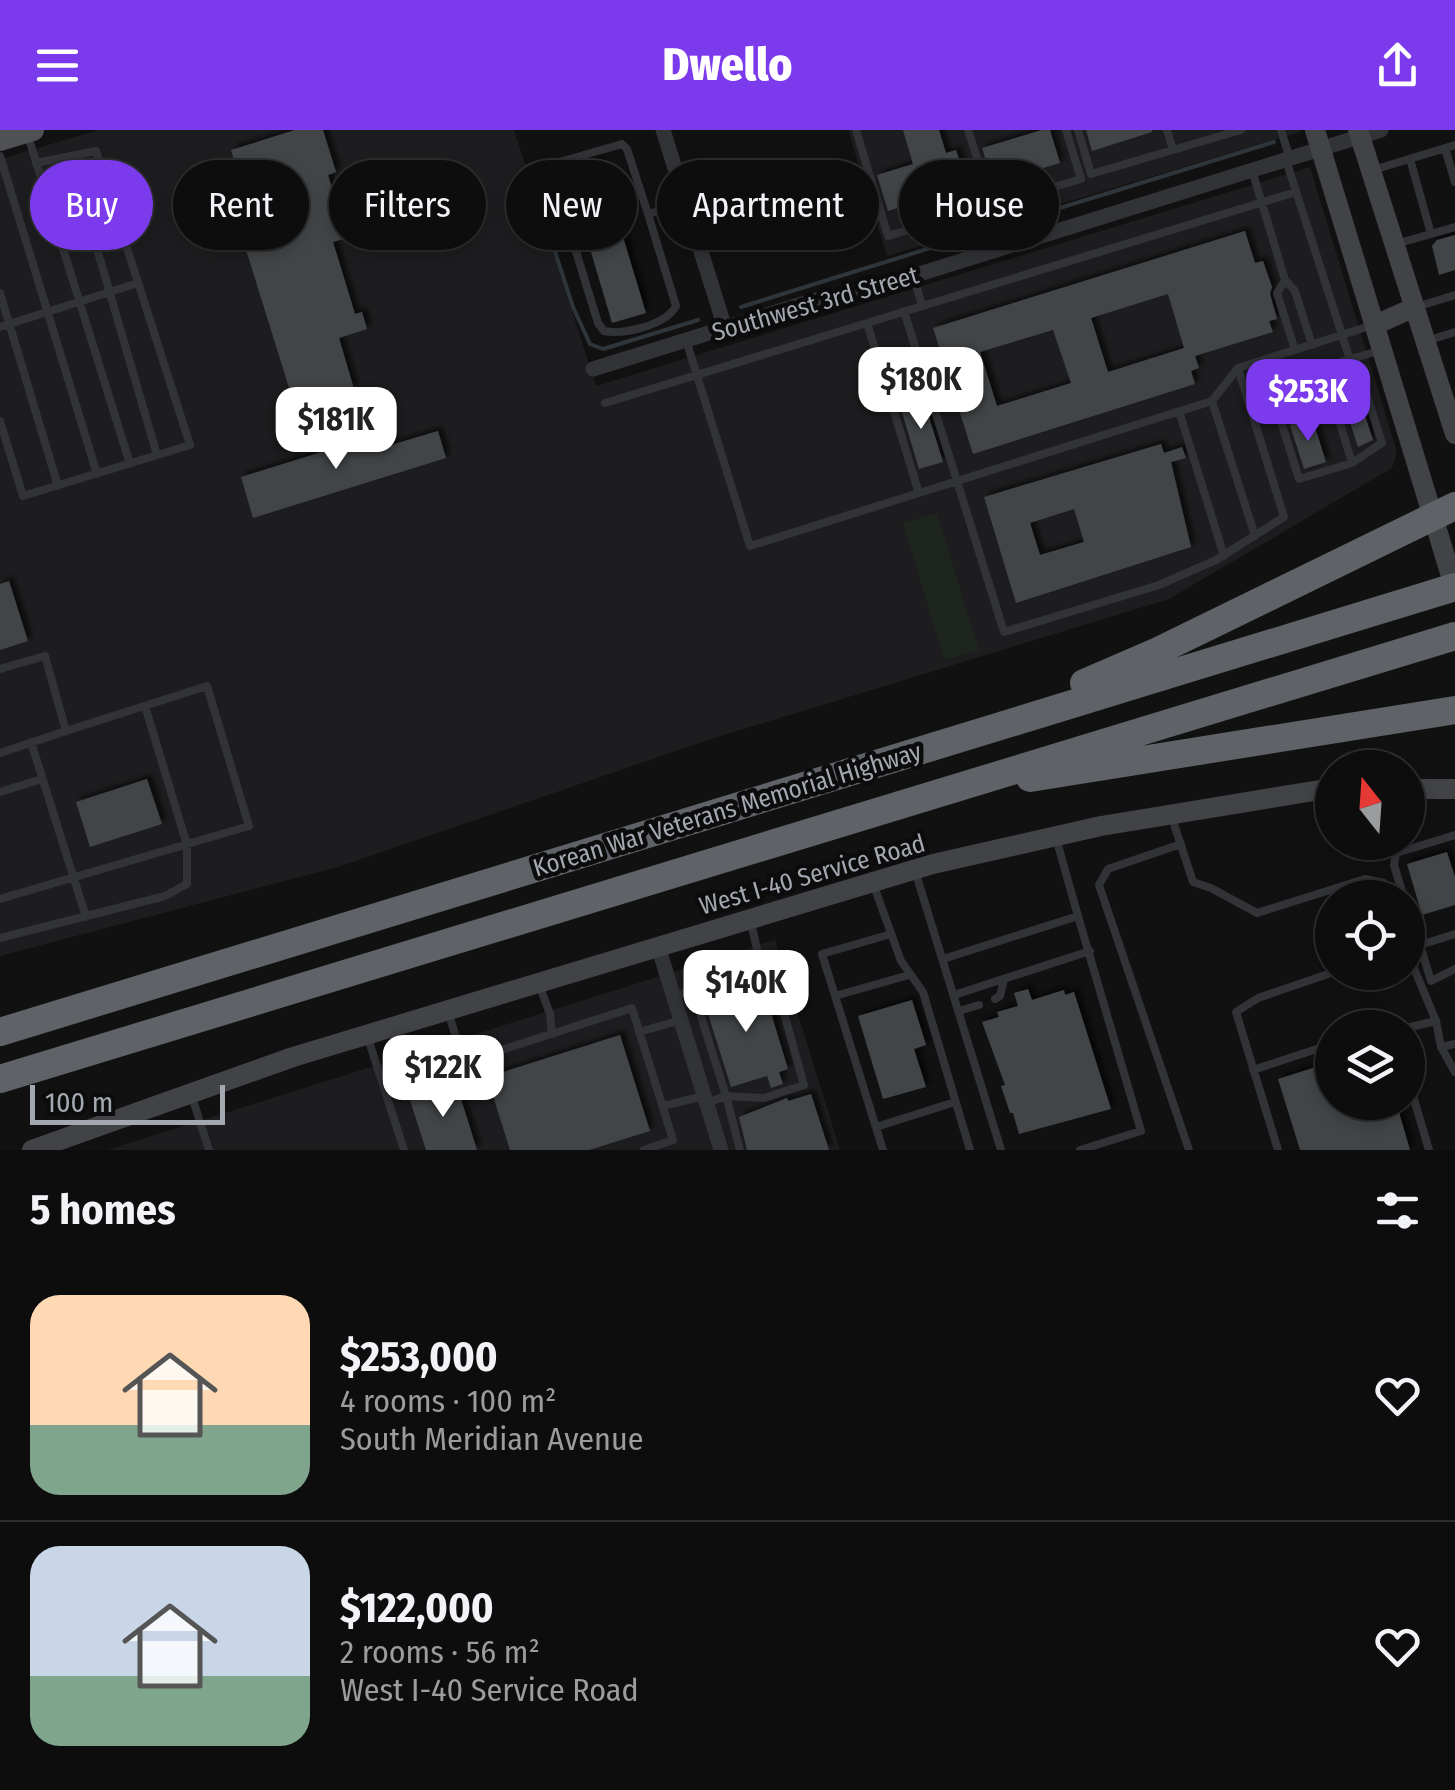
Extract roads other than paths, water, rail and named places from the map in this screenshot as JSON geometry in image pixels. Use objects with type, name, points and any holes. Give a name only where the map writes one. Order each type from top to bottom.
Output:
[{"type":"highway","points":[[949,740],[1158,651],[1444,511]]},
{"type":"highway","name":"Korean War Veterans Memorial Highway","points":[[0,1032],[1455,588]]},
{"type":"highway","name":"Korean War Veterans Memorial Highway","points":[[0,1080],[1442,640]]},
{"type":"highway","points":[[940,792],[1455,710]]},
{"type":"main road","points":[[0,140],[30,131]]},
{"type":"street","points":[[663,130],[672,160]]},
{"type":"street","points":[[1367,132],[1372,170],[1454,424]]},
{"type":"street","name":"Southwest 3rd Street","points":[[1059,229],[1288,159],[1318,140],[1367,132]]},
{"type":"street","points":[[1318,140],[1382,350],[1444,511],[1455,588]]},
{"type":"street","points":[[700,250],[725,328]]},
{"type":"street","name":"Southwest 3rd Street","points":[[593,369],[993,250]]},
{"type":"street","points":[[1374,325],[1415,307]]},
{"type":"street","points":[[1425,788],[1455,789]]},
{"type":"street","name":"West I-40 Service Road","points":[[32,1150],[191,1092],[367,1035],[448,1010],[541,989],[658,946],[915,869],[1055,836],[1315,791]]},
{"type":"street","points":[[658,946],[721,1150]]},
{"type":"lane","points":[[856,130],[888,236],[899,233]]},
{"type":"lane","points":[[1059,185],[1081,179],[1066,130]]},
{"type":"lane","points":[[1078,130],[1091,174],[1242,130]]},
{"type":"lane","points":[[1167,130],[1173,150]]},
{"type":"lane","points":[[1193,130],[1197,143]]},
{"type":"lane","points":[[1281,130],[1296,192],[1342,335],[1353,359],[1382,443],[1352,463],[1299,479],[1268,380],[1314,366],[1323,367],[1353,359],[1382,350]]},
{"type":"lane","points":[[30,131],[35,160]]},
{"type":"lane","points":[[971,131],[979,160]]},
{"type":"lane","points":[[622,144],[628,149],[648,214],[676,306],[662,320],[617,333],[604,331],[598,323],[551,170],[556,162],[622,144]]},
{"type":"lane","points":[[1372,170],[1455,145]]},
{"type":"lane","points":[[1444,148],[1455,182]]},
{"type":"lane","points":[[0,421],[23,496],[190,445],[96,151],[51,160]]},
{"type":"lane","points":[[0,156],[97,474]]},
{"type":"lane","points":[[70,156],[157,455]]},
{"type":"lane","points":[[1410,159],[1431,234]]},
{"type":"lane","points":[[1252,170],[1285,280],[1295,292],[1312,345]]},
{"type":"lane","points":[[605,403],[1296,192]]},
{"type":"lane","points":[[648,214],[657,212]]},
{"type":"lane","points":[[1396,244],[1455,227]]},
{"type":"lane","points":[[63,250],[130,464]]},
{"type":"lane","points":[[913,276],[922,305]]},
{"type":"lane","points":[[1285,280],[1276,294],[1295,350]]},
{"type":"lane","points":[[5,325],[138,283]]},
{"type":"lane","points":[[0,293],[5,325],[58,486]]},
{"type":"lane","points":[[1415,307],[1455,295]]},
{"type":"lane","points":[[904,311],[1004,632],[1159,585],[1224,556],[1284,517],[1238,368]]},
{"type":"lane","points":[[866,322],[918,490]]},
{"type":"lane","points":[[686,340],[750,546],[1212,400],[1238,368],[1374,325]]},
{"type":"lane","points":[[1426,341],[1455,332]]},
{"type":"lane","points":[[1323,367],[1352,463]]},
{"type":"lane","points":[[1276,406],[1330,389]]},
{"type":"lane","points":[[1212,400],[1255,536]]},
{"type":"lane","points":[[1179,411],[1224,556]]},
{"type":"lane","points":[[0,670],[45,656],[66,731]]},
{"type":"lane","points":[[0,753],[208,686],[249,826],[0,900]]},
{"type":"lane","points":[[0,938],[165,896],[188,884],[187,845],[145,706]]},
{"type":"lane","points":[[31,742],[86,917]]},
{"type":"lane","points":[[0,792],[42,779]]},
{"type":"lane","points":[[1170,814],[1194,882],[1257,913],[1315,895]]},
{"type":"lane","points":[[1399,880],[1394,865],[1396,853],[1455,835]]},
{"type":"lane","points":[[1055,836],[1141,1131],[1080,1150]]},
{"type":"lane","points":[[1181,844],[1108,869],[1099,885],[1188,1150]]},
{"type":"lane","points":[[915,869],[1001,1150]]},
{"type":"lane","points":[[873,882],[909,975],[923,992],[970,1150]]},
{"type":"lane","points":[[943,958],[1078,916]]},
{"type":"lane","points":[[662,1106],[726,1096],[764,1098],[804,1085],[774,977],[760,962],[750,918]]},
{"type":"lane","points":[[883,1150],[822,954],[891,934]]},
{"type":"lane","points":[[1425,943],[1455,934]]},
{"type":"lane","points":[[954,995],[1090,951]]},
{"type":"lane","points":[[674,998],[760,962]]},
{"type":"lane","points":[[1427,985],[1455,969]]},
{"type":"lane","points":[[1425,974],[1441,1048],[1455,1072]]},
{"type":"lane","points":[[835,996],[909,975]]},
{"type":"lane","points":[[1278,1150],[1236,1012],[1258,998],[1315,978]]},
{"type":"lane","points":[[995,999],[1000,996],[1004,979]]},
{"type":"lane","points":[[541,989],[552,1034]]},
{"type":"lane","points":[[693,991],[740,1150]]},
{"type":"lane","points":[[958,1011],[978,1004]]},
{"type":"lane","points":[[448,1010],[464,1062],[632,1008],[674,1140],[644,1150]]},
{"type":"lane","points":[[640,1032],[681,1020]]},
{"type":"lane","points":[[1425,1024],[1436,1021]]},
{"type":"lane","points":[[367,1035],[404,1150]]},
{"type":"lane","points":[[1441,1048],[1455,1044]]},
{"type":"lane","points":[[1253,1070],[1315,1050]]},
{"type":"lane","points":[[191,1092],[209,1150]]},
{"type":"lane","points":[[876,1127],[956,1102]]},
{"type":"lane","points":[[1420,1120],[1429,1150]]},
{"type":"waterway","points":[[1059,208],[1274,142]]},
{"type":"waterway","points":[[554,250],[590,344],[603,349],[698,320]]},
{"type":"waterway","points":[[741,307],[924,250]]}]
